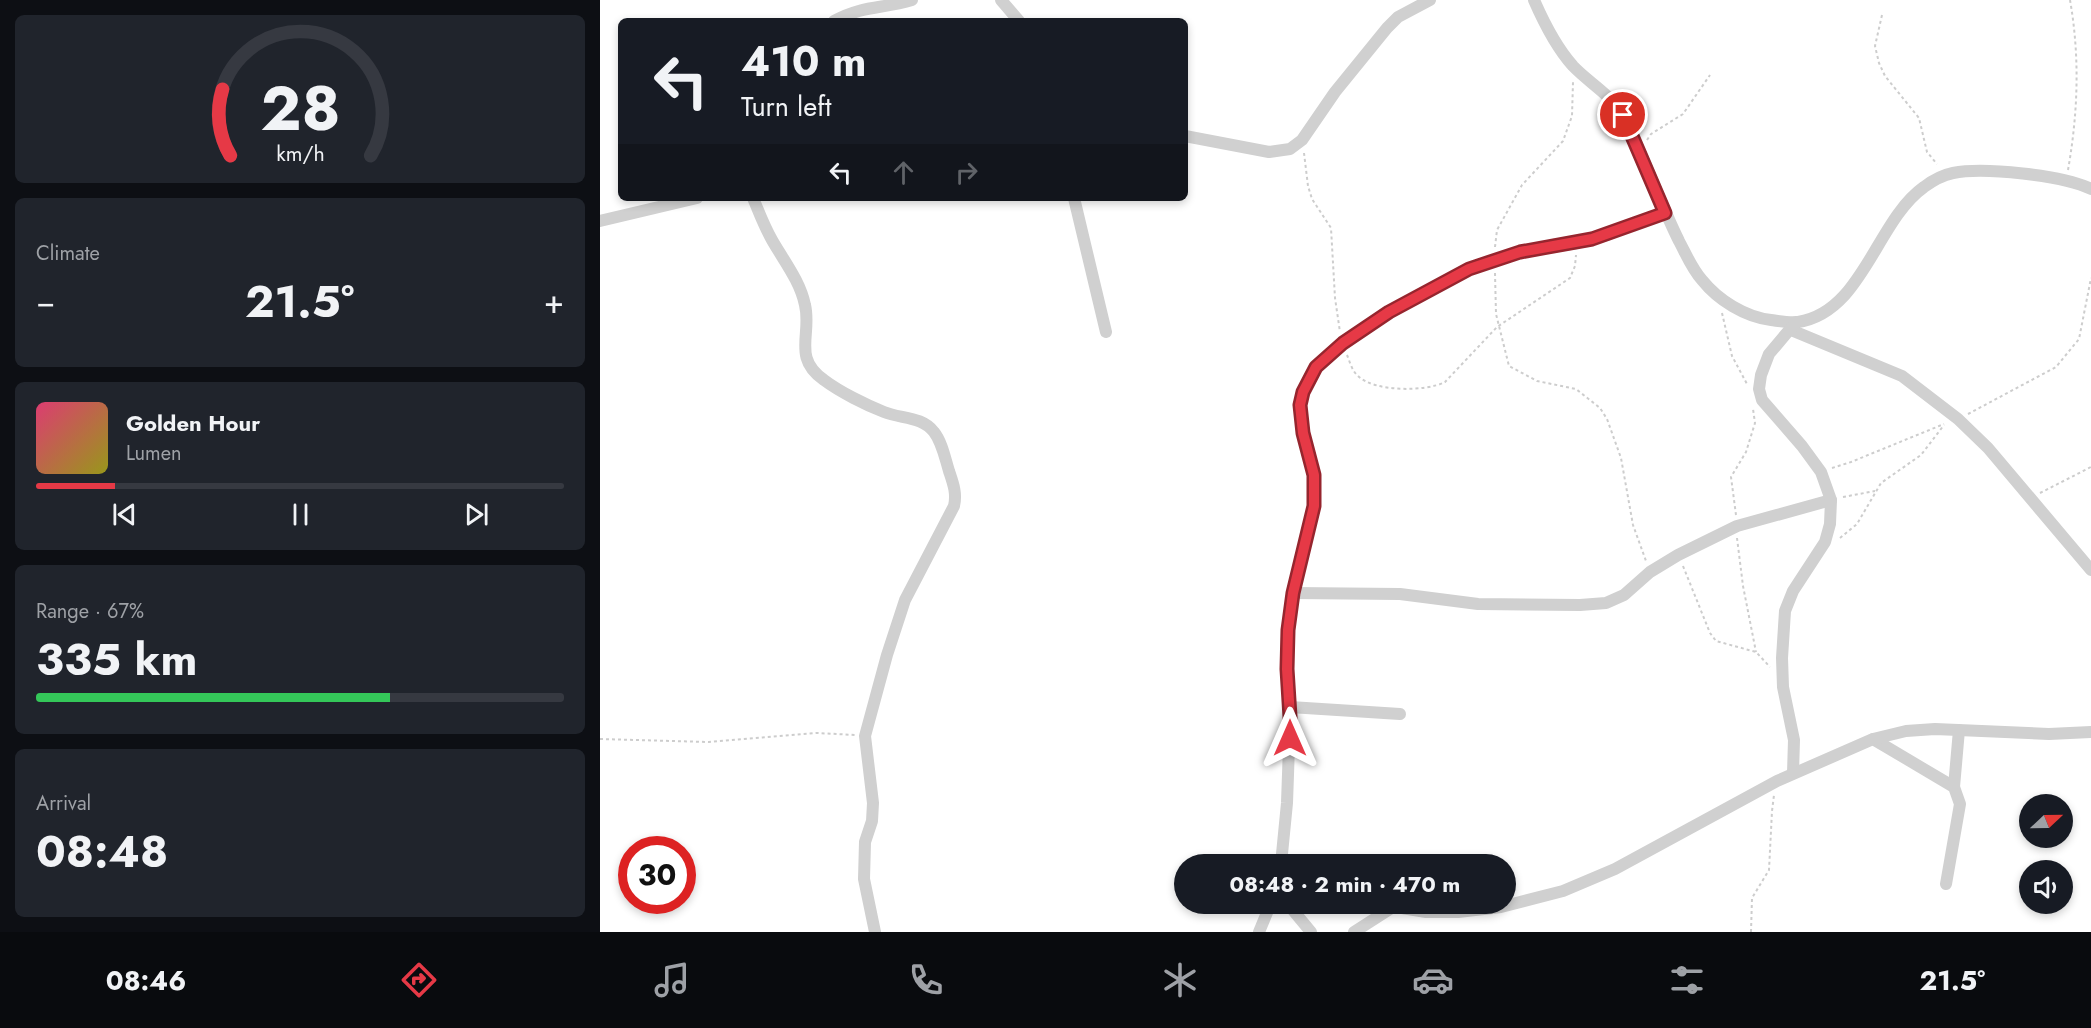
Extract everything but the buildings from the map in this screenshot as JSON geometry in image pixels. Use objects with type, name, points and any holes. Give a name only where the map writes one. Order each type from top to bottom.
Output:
[{"type":"street","points":[[841,18],[864,8],[912,0]]},
{"type":"street","points":[[1001,0],[1016,18]]},
{"type":"street","points":[[1188,137],[1269,152],[1290,149],[1302,140],[1335,92],[1387,28],[1398,17],[1430,0]]},
{"type":"street","points":[[1534,0],[1560,49],[1578,70],[1616,104],[1665,213],[1701,279],[1719,298],[1745,312],[1793,326],[1902,376],[1958,419],[1988,448],[2091,570]]},
{"type":"street","points":[[1793,773],[1794,740],[1783,687],[1785,612],[1793,591],[1826,542],[1830,524],[1830,500],[1821,472],[1762,400],[1759,388],[1769,354],[1793,326],[1827,311],[1841,299],[1859,276],[1899,214],[1915,194],[1926,185],[1952,173],[1996,173],[2066,179],[2091,189]]},
{"type":"street","points":[[600,221],[684,201]]},
{"type":"street","points":[[754,201],[764,225],[802,295],[807,318],[804,347],[806,359],[812,370],[824,381],[877,409],[921,422],[930,427],[936,434],[944,453],[955,491],[954,506],[905,600],[865,736],[873,803],[872,820],[865,842],[864,879],[874,932]]},
{"type":"street","points":[[1075,201],[1106,332]]},
{"type":"street","points":[[1282,854],[1287,803],[1290,707],[1287,669],[1288,630],[1293,593],[1314,506],[1314,475],[1303,433],[1300,405],[1303,392],[1316,367],[1343,343],[1403,304],[1469,269],[1520,252],[1577,243],[1607,235],[1665,213]]},
{"type":"street","points":[[1293,593],[1400,594],[1478,604],[1606,603],[1624,595],[1650,572],[1678,555],[1737,526],[1830,500]]},
{"type":"street","points":[[1290,707],[1400,714]]},
{"type":"street","points":[[1516,903],[1563,891],[1615,869],[1793,773],[1873,740],[1906,731],[1935,729],[2049,734],[2091,732]]},
{"type":"street","points":[[1946,884],[1960,804],[1954,787],[1959,730]]},
{"type":"street","points":[[1873,740],[1954,787]]},
{"type":"street","points":[[1259,932],[1266,914]]},
{"type":"street","points":[[1296,914],[1311,932]]},
{"type":"street","points":[[1353,932],[1382,914]]},
{"type":"path","points":[[2066,179],[2073,141],[2078,80],[2076,34],[2070,0]]},
{"type":"path","points":[[1882,15],[1875,46],[1879,63],[1885,76],[1919,118],[1927,152],[1940,168],[1952,173]]},
{"type":"path","points":[[1578,70],[1573,83],[1572,116],[1563,141],[1522,185],[1497,230],[1495,259],[1497,327],[1509,366],[1537,381],[1576,389],[1600,408],[1607,419],[1621,458],[1633,525],[1650,572]]},
{"type":"path","points":[[1641,156],[1652,134],[1683,114],[1710,75]]},
{"type":"path","points":[[1302,140],[1312,199],[1331,228],[1335,298],[1343,343],[1351,365],[1358,376],[1371,385],[1408,389],[1436,387],[1445,382],[1497,327],[1570,278],[1575,266],[1577,243]]},
{"type":"path","points":[[1821,472],[1958,419],[2056,367],[2079,339],[2091,278]]},
{"type":"path","points":[[1719,298],[1732,357],[1749,388]]},
{"type":"path","points":[[1752,406],[1755,423],[1746,452],[1731,477],[1743,586],[1756,652],[1775,673],[1783,687]]},
{"type":"path","points":[[1826,542],[1839,538],[1857,524],[1881,483],[1920,455],[1945,424]]},
{"type":"path","points":[[2031,498],[2091,467]]},
{"type":"path","points":[[1830,500],[1875,491]]},
{"type":"path","points":[[1678,555],[1710,633],[1716,640],[1756,652]]},
{"type":"path","points":[[600,740],[709,742],[817,733],[865,736]]},
{"type":"path","points":[[1750,932],[1752,898],[1769,870],[1772,811],[1777,781]]},
{"type":"route","points":[[1290,738],[1288,630],[1293,593],[1314,506],[1314,475],[1303,433],[1300,405],[1303,392],[1316,367],[1343,343],[1389,312],[1469,269],[1520,252],[1592,239],[1665,213],[1623,115]]}]
